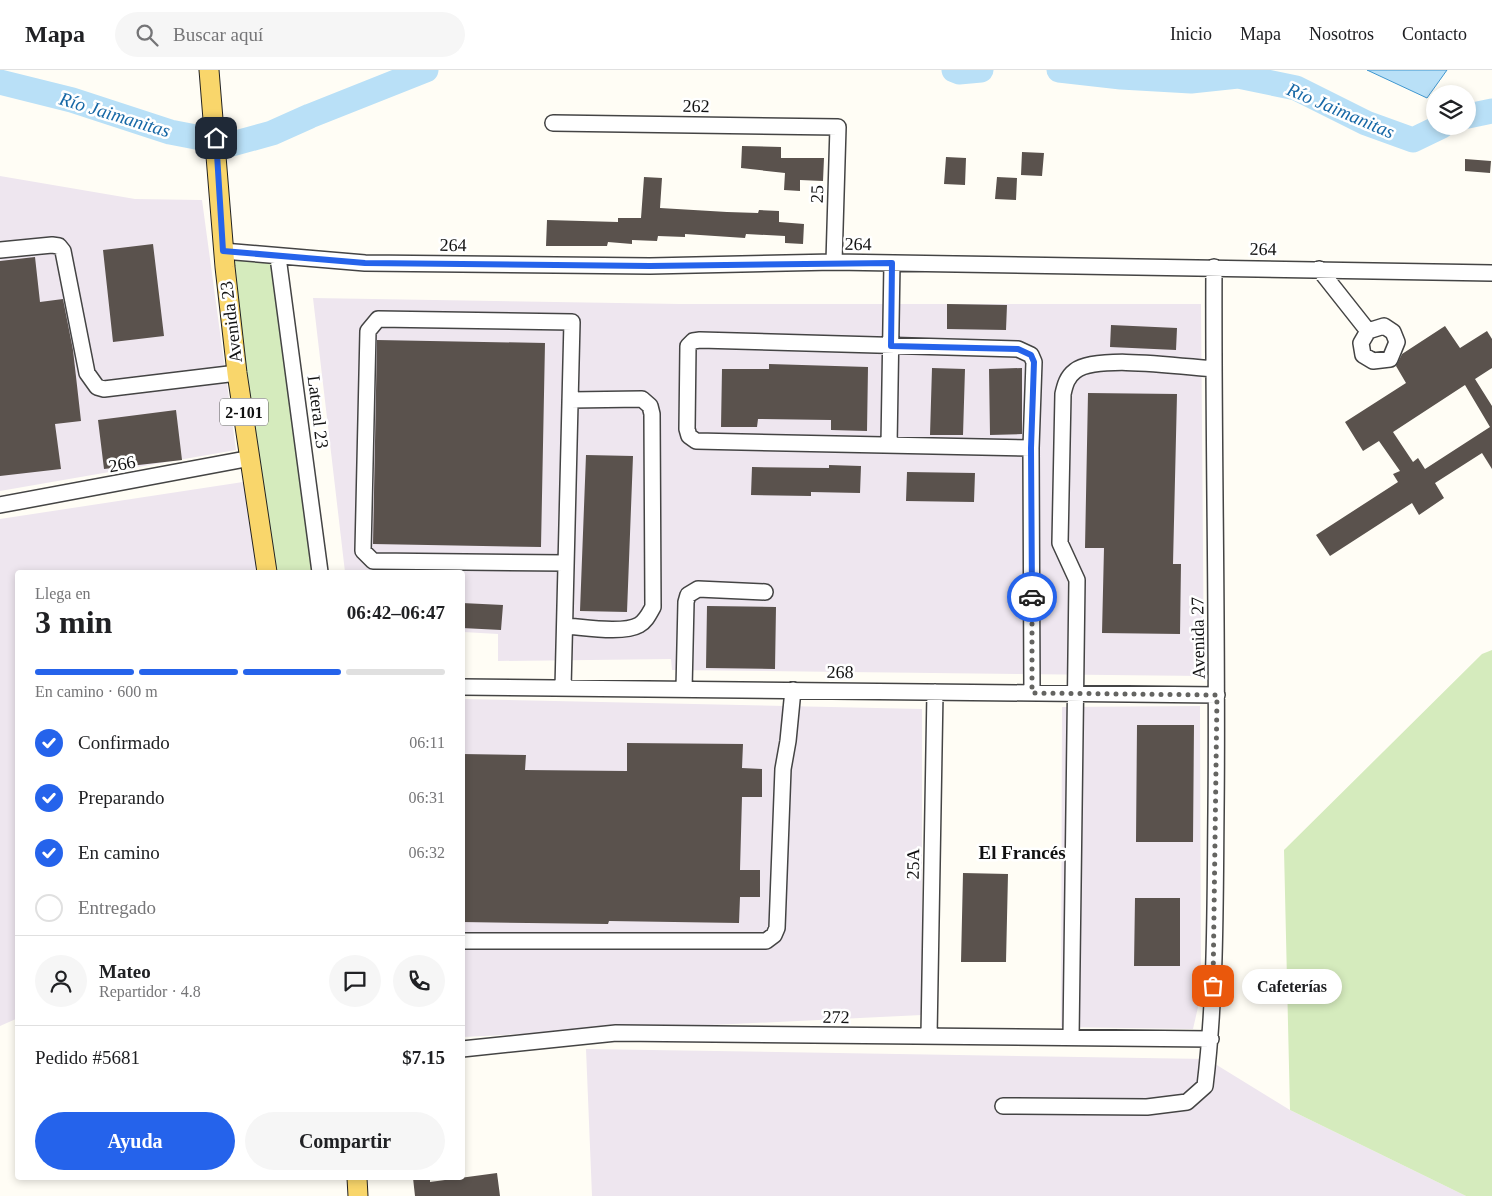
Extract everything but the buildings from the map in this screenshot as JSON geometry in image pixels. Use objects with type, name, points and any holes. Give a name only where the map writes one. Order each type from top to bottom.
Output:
[{"type":"main road","name":"Avenida 23","points":[[209,70],[213,101],[223,251],[237,373],[267,570]]},
{"type":"main road","points":[[357,1180],[358,1196]]},
{"type":"street","name":"262","points":[[553,123],[838,127]]},
{"type":"street","name":"25","points":[[834,262],[838,127]]},
{"type":"street","points":[[0,250],[52,244],[59,246],[63,250],[87,373],[96,387],[104,389],[237,373]]},
{"type":"street","name":"264","points":[[223,251],[278,257],[375,263],[650,266],[834,262],[1492,273]]},
{"type":"street","name":"Lateral 23","points":[[278,257],[320,570]]},
{"type":"street","points":[[889,445],[892,263]]},
{"type":"street","name":"Avenida 27","points":[[1003,1106],[1147,1107],[1187,1102],[1205,1086],[1211,1039],[1214,969],[1217,695],[1214,267]]},
{"type":"street","points":[[1319,269],[1368,331]]},
{"type":"street","points":[[564,688],[565,563],[572,322],[378,319],[368,331],[363,551],[372,561],[565,563]]},
{"type":"street","points":[[1031,448],[696,441],[686,429],[688,351],[690,344],[700,340],[1018,349],[1028,352],[1034,362],[1031,448],[1032,693]]},
{"type":"street","points":[[1071,1038],[1077,580],[1060,543],[1063,394],[1069,376],[1077,370],[1093,364],[1115,363],[1214,369]]},
{"type":"street","points":[[565,626],[622,629],[638,626],[648,618],[653,607],[652,409],[642,399],[570,400]]},
{"type":"street","name":"266","points":[[0,505],[251,458]]},
{"type":"street","points":[[684,689],[686,602],[688,595],[698,589],[765,592]]},
{"type":"street","name":"268","points":[[465,687],[1217,695]]},
{"type":"street","points":[[465,941],[766,941],[774,935],[776,928],[783,769],[793,690]]},
{"type":"street","name":"25A","points":[[929,1036],[936,692]]},
{"type":"street","name":"272","points":[[465,1049],[616,1033],[1211,1039]]},
{"type":"shaded area","points":[[0,176],[135,199],[202,200],[236,450],[0,491]]},
{"type":"shaded area","points":[[313,298],[680,304],[1201,304],[1204,676],[672,670],[671,659],[498,661],[498,634],[465,632],[465,570],[345,570]]},
{"type":"shaded area","points":[[243,482],[248,489],[258,570],[15,570],[15,1019],[0,1026],[0,519]]},
{"type":"shaded area","points":[[465,699],[922,709],[922,1015],[465,1037]]},
{"type":"shaded area","points":[[1200,706],[1201,994],[1193,1029],[1061,1027],[1062,707]]},
{"type":"shaded area","points":[[586,1049],[1207,1059],[1290,1110],[1466,1196],[592,1196]]},
{"type":"green space","points":[[225,252],[273,255],[322,570],[271,570]]},
{"type":"green space","points":[[1492,650],[1492,1196],[1466,1196],[1290,1110],[1284,850],[1482,654]]},
{"type":"water","points":[[1367,70],[1447,70],[1436,85],[1426,85],[1426,98]]},
{"type":"waterway","name":"Río Jaimanitas","points":[[0,82],[72,100],[170,132],[232,144],[272,133],[426,70]]},
{"type":"waterway","name":"Río Jaimanitas","points":[[954,70],[959,72],[981,70]]},
{"type":"waterway","name":"Río Jaimanitas","points":[[1059,70],[1121,77],[1191,81],[1238,76],[1296,88],[1366,123],[1413,140],[1426,134]]},
{"type":"waterway","name":"Río Jaimanitas","points":[[1476,114],[1492,111]]},
{"type":"way so far","points":[[1032,597],[1032,693],[1217,695],[1213,986]]},
{"type":"place","name":"Cafeterías","points":[[1213,986]]},
{"type":"district","name":"El Francés","points":[[1022,852]]},
{"type":"route","points":[[216,138],[223,251],[365,263],[650,266],[834,262],[892,263],[890,300],[891,346],[1018,349],[1028,352],[1034,362],[1031,448],[1032,597]]}]
